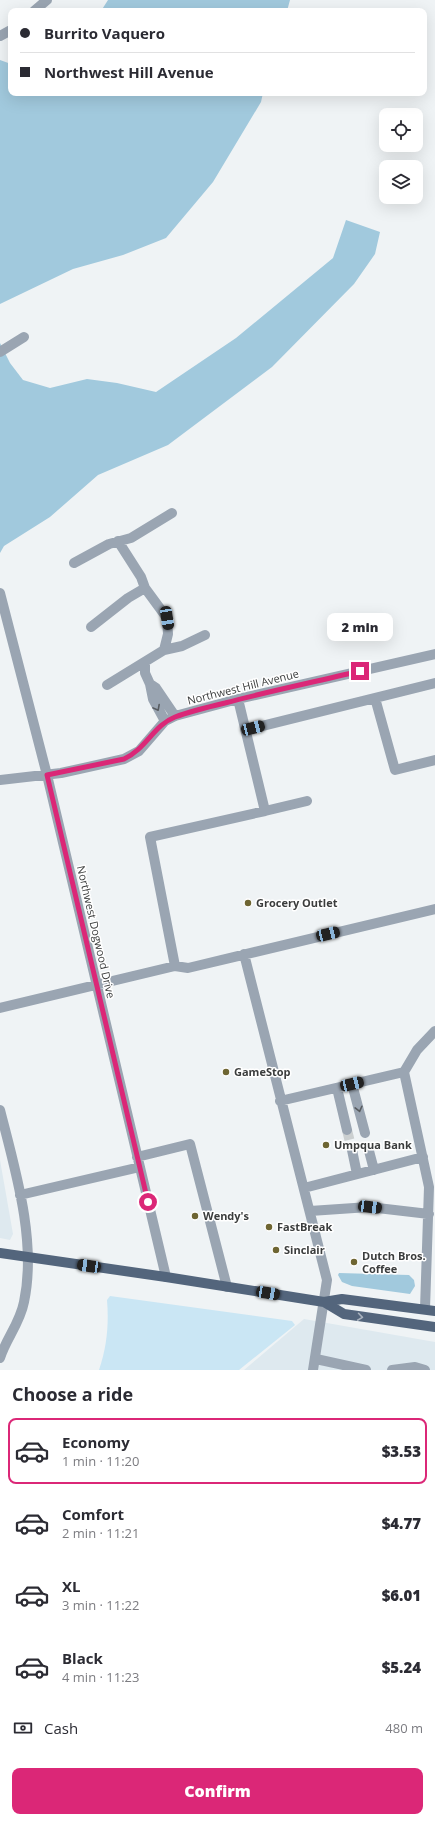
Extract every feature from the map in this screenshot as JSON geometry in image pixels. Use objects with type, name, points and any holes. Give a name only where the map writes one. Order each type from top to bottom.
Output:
[{"type":"main road","points":[[0,1254],[166,1277],[324,1302],[342,1299],[430,1310]]},
{"type":"main road","points":[[324,1302],[344,1314],[435,1327]]},
{"type":"street","points":[[37,8],[46,0]]},
{"type":"street","points":[[0,352],[24,337]]},
{"type":"street","points":[[74,564],[109,544],[131,538],[172,513]]},
{"type":"street","points":[[118,541],[141,577],[145,588],[167,618],[168,634],[164,650]]},
{"type":"street","points":[[91,628],[128,598],[145,588]]},
{"type":"street","name":"Northwest Dogwood Drive","points":[[0,593],[47,775],[166,1277]]},
{"type":"street","points":[[107,685],[164,650],[182,646],[205,635]]},
{"type":"street","name":"Northwest Hill Avenue","points":[[0,780],[47,775],[127,757],[138,751],[165,721],[175,716],[238,699],[435,654]]},
{"type":"street","points":[[145,662],[145,673],[150,684],[153,699],[165,721]]},
{"type":"street","points":[[246,730],[435,683]]},
{"type":"street","points":[[150,684],[156,688],[175,716]]},
{"type":"street","points":[[375,698],[395,770],[435,760]]},
{"type":"street","points":[[238,699],[265,811]]},
{"type":"street","points":[[175,966],[150,837],[307,801]]},
{"type":"street","points":[[0,1008],[175,966],[188,968],[435,909]]},
{"type":"street","points":[[244,954],[280,1101],[327,1280],[316,1359],[313,1370]]},
{"type":"street","points":[[430,1310],[430,1187],[404,1072],[417,1050],[435,1031]]},
{"type":"street","points":[[280,1101],[404,1072]]},
{"type":"street","points":[[352,1084],[365,1134]]},
{"type":"street","points":[[337,1088],[347,1130]]},
{"type":"street","points":[[0,1110],[26,1222],[27,1257],[27,1287],[24,1303],[0,1358]]},
{"type":"street","points":[[20,1195],[138,1162],[190,1144],[227,1287]]},
{"type":"street","points":[[368,1147],[374,1170]]},
{"type":"street","points":[[352,1150],[357,1174]]},
{"type":"street","points":[[304,1188],[424,1157]]},
{"type":"street","points":[[310,1211],[370,1207],[429,1214]]},
{"type":"street","points":[[316,1359],[366,1370]]},
{"type":"street","points":[[392,1370],[415,1367],[426,1370]]},
{"type":"shaded area","points":[[108,0],[290,0],[288,8],[103,8]]},
{"type":"shaded area","points":[[0,60],[8,63],[8,96],[262,96],[261,102],[213,182],[166,238],[123,255],[73,269],[0,304]]},
{"type":"shaded area","points":[[346,220],[380,232],[375,254],[354,284],[272,367],[168,445],[98,475],[50,517],[4,546],[0,553],[0,343],[10,363],[23,380],[50,388],[87,379],[117,383],[156,392],[236,338],[333,258]]},
{"type":"shaded area","points":[[0,1160],[13,1234],[10,1240],[0,1238]]},
{"type":"shaded area","points":[[339,1273],[409,1275],[414,1280],[415,1286],[410,1294],[352,1286],[342,1282],[338,1275]]},
{"type":"shaded area","points":[[110,1296],[292,1321],[295,1325],[239,1370],[99,1370],[106,1344],[108,1318],[107,1300]]},
{"type":"shaded area","points":[[304,1319],[435,1342],[435,1370],[244,1370]]},
{"type":"tunnel","points":[[347,1130],[352,1150]]},
{"type":"place","name":"Grocery Outlet","points":[[248,903]]},
{"type":"place","name":"GameStop","points":[[226,1072]]},
{"type":"place","name":"Umpqua Bank","points":[[326,1145]]},
{"type":"place","name":"Wendy's","points":[[195,1216]]},
{"type":"place","name":"FastBreak","points":[[269,1227]]},
{"type":"place","name":"Sinclair","points":[[276,1250]]},
{"type":"place","name":"Dutch Bros. Coffee","points":[[354,1262]]},
{"type":"route","points":[[148,1202],[47,775],[124,759],[131,756],[138,751],[165,721],[175,716],[238,699],[360,671]]}]
